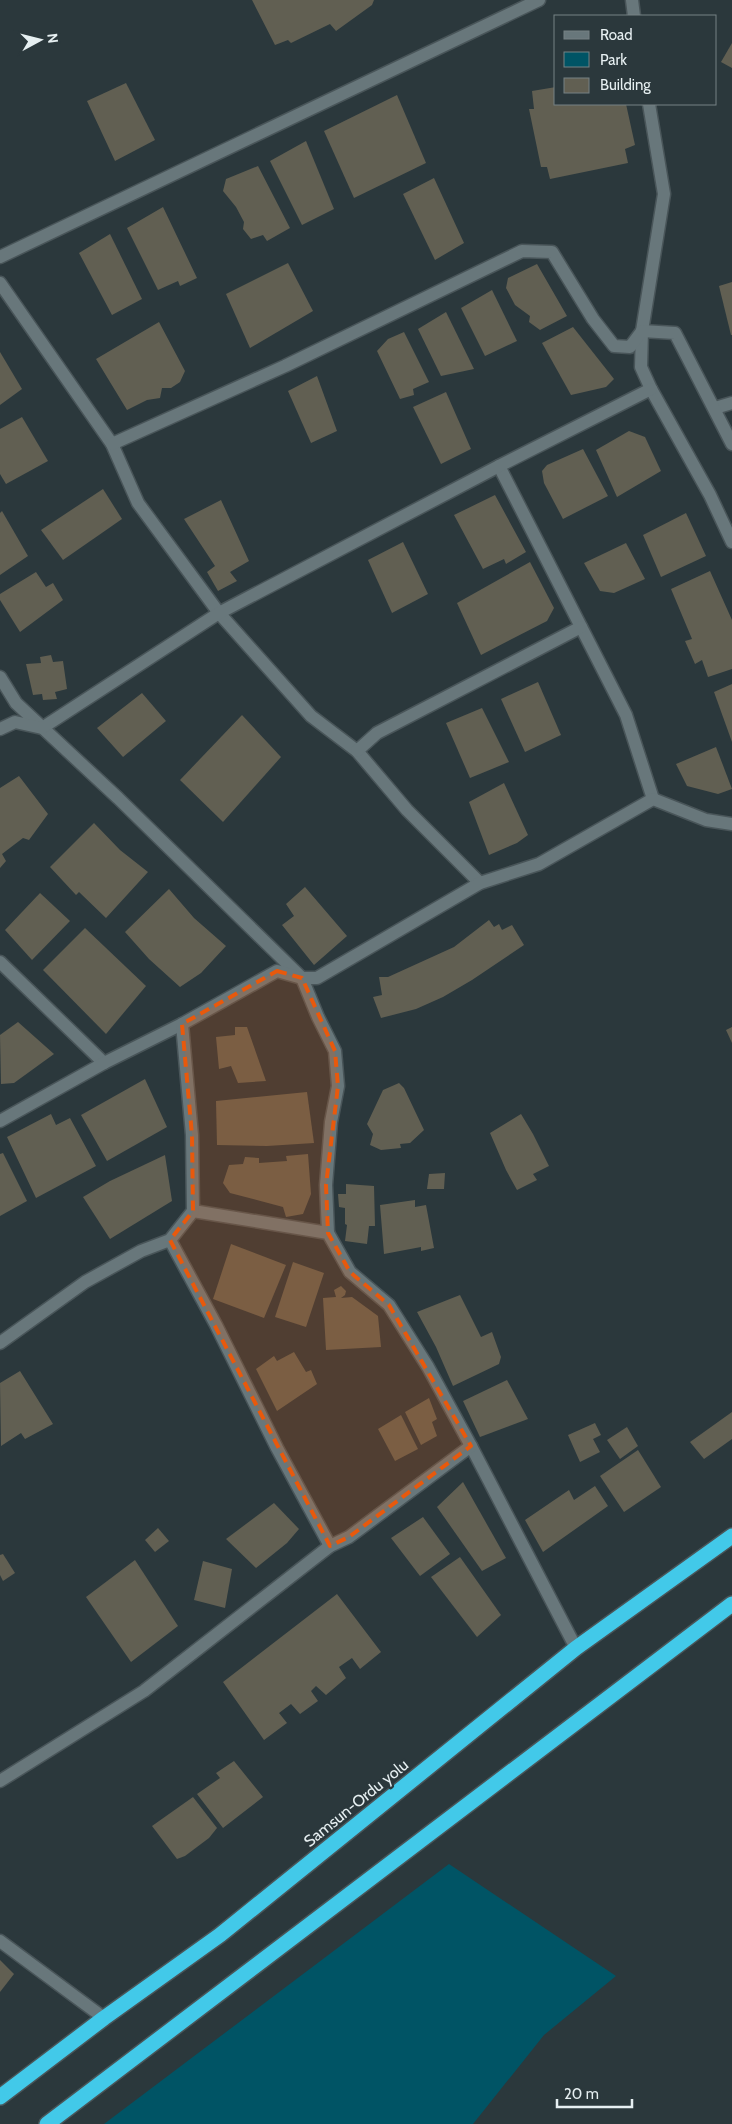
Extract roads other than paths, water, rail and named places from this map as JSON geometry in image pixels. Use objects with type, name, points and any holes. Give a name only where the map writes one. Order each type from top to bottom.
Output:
[{"type":"highway","name":"Samsun-Ordu yolu","points":[[0,2097],[104,2018],[220,1935],[576,1648],[732,1536]]},
{"type":"highway","points":[[47,2124],[732,1604]]},
{"type":"street","points":[[0,257],[539,0]]},
{"type":"street","points":[[632,0],[634,15]]},
{"type":"street","points":[[649,105],[664,194],[642,331],[642,367],[651,389],[710,495],[732,542]]},
{"type":"street","points":[[112,444],[285,366],[522,252],[552,252],[592,319],[614,346],[630,347],[642,331]]},
{"type":"street","points":[[0,283],[112,444],[138,503],[218,613],[312,716],[357,751],[407,810],[480,883]]},
{"type":"street","points":[[642,331],[675,333],[685,356],[732,444]]},
{"type":"street","points":[[0,729],[15,722],[42,728],[218,613],[651,389]]},
{"type":"street","points":[[714,408],[732,404]]},
{"type":"street","points":[[499,466],[626,715],[653,799]]},
{"type":"street","points":[[357,751],[377,733],[581,627]]},
{"type":"street","points":[[0,677],[16,703],[118,798],[302,978],[335,1051],[338,1086],[330,1122],[326,1185],[328,1233],[350,1272],[389,1304],[428,1367],[576,1648]]},
{"type":"street","points":[[653,799],[706,820],[732,824]]},
{"type":"street","points":[[0,1121],[277,971],[302,978],[317,978],[480,883],[539,864],[653,799]]},
{"type":"street","points":[[0,962],[104,1063]]},
{"type":"street","points":[[0,1344],[85,1282],[141,1251],[170,1240],[193,1211],[192,1135],[182,1024]]},
{"type":"street","points":[[193,1211],[328,1233]]},
{"type":"street","points":[[170,1240],[330,1546]]},
{"type":"street","points":[[0,1782],[144,1691],[330,1546],[349,1537],[471,1446]]},
{"type":"street","points":[[0,1941],[104,2018]]}]
